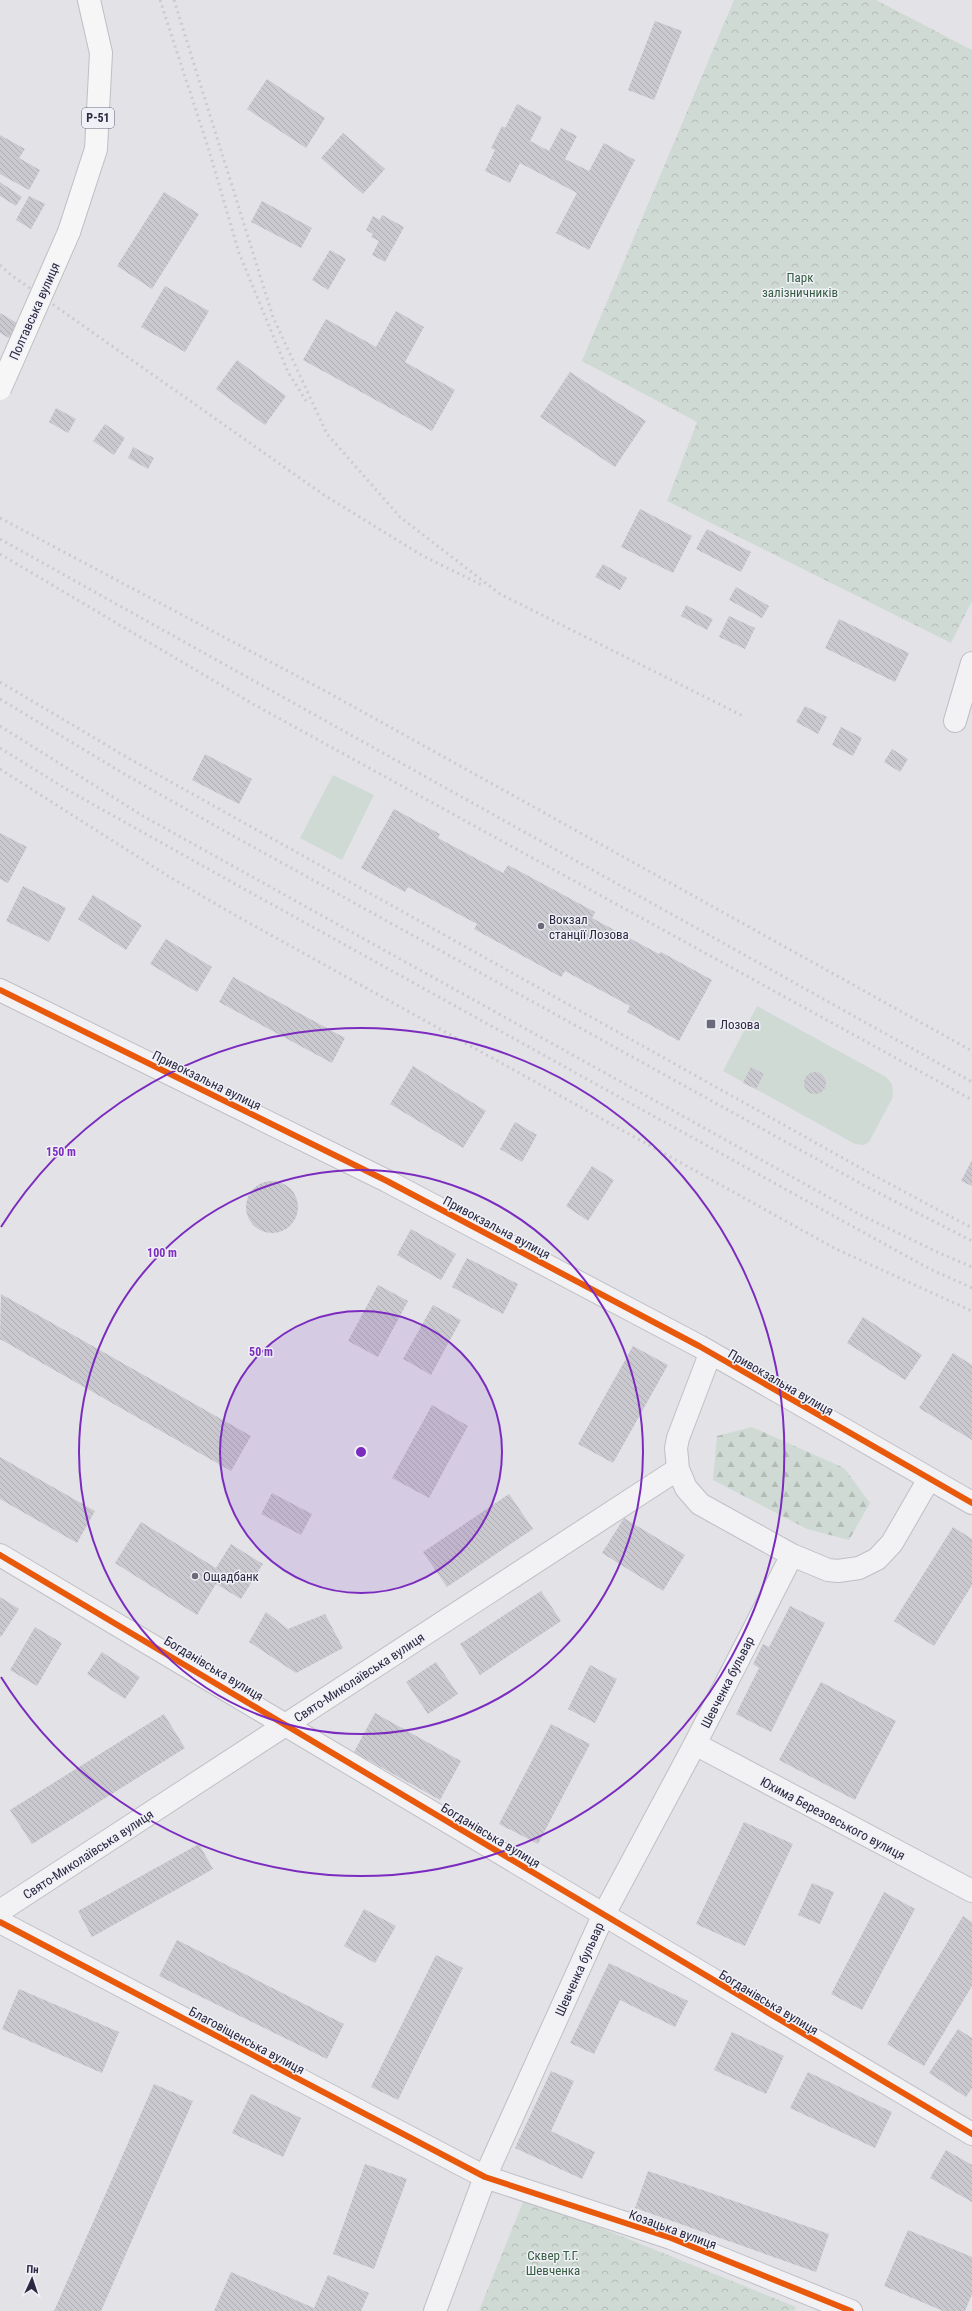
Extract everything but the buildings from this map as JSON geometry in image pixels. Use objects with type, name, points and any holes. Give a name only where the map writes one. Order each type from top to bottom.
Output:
[{"type":"main road","name":"Полтавська вулиця","points":[[0,389],[69,232],[96,149],[101,53],[90,0]]},
{"type":"street","points":[[954,721],[972,663]]},
{"type":"street","name":"Привокзальна вулиця","points":[[0,990],[387,1181],[710,1354],[972,1503]]},
{"type":"street","points":[[710,1354],[678,1438],[676,1448],[678,1469],[686,1488],[700,1504],[792,1555],[828,1570],[848,1570],[868,1564],[877,1559],[892,1543],[929,1479]]},
{"type":"street","name":"Свято-Миколаївська вулиця","points":[[0,1911],[678,1469]]},
{"type":"street","name":"Богданівська вулиця","points":[[0,1555],[287,1724],[603,1916],[972,2134]]},
{"type":"street","name":"Шевченка бульвар","points":[[435,2311],[485,2177],[603,1916],[695,1744],[792,1555]]},
{"type":"street","name":"Юхима Березовського вулиця","points":[[695,1744],[972,1891]]},
{"type":"street","name":"Благовіщенська вулиця","points":[[0,1922],[485,2177]]},
{"type":"street","name":"Козацька вулиця","points":[[485,2177],[671,2238],[851,2311]]},
{"type":"green space","name":"Парк залізничників","points":[[734,0],[876,0],[972,50],[972,601],[951,643],[667,501],[697,422],[582,361]]},
{"type":"green space","points":[[333,775],[374,795],[342,860],[300,838]]},
{"type":"green space","points":[[757,1006],[886,1077],[892,1084],[893,1097],[869,1142],[864,1145],[855,1144],[723,1071]]},
{"type":"green space","points":[[752,1427],[844,1468],[870,1503],[849,1540],[807,1529],[713,1480],[717,1436]]},
{"type":"green space","name":"Сквер Т.Г. Шевченка","points":[[525,2197],[796,2307],[794,2311],[479,2311]]},
{"type":"railway","points":[[160,0],[208,147],[239,253],[288,372],[308,404]]},
{"type":"railway","points":[[174,0],[273,317],[327,434],[400,517],[500,594],[745,717]]},
{"type":"railway","points":[[0,265],[11,275],[324,495],[423,556],[482,585]]},
{"type":"railway","points":[[0,518],[329,693],[972,1051]]},
{"type":"railway","points":[[0,539],[972,1082]]},
{"type":"railway","points":[[0,554],[253,704],[972,1100]]},
{"type":"railway","points":[[0,682],[130,759],[875,1176],[972,1228]]},
{"type":"railway","points":[[0,699],[126,775],[228,833],[869,1188],[972,1241]]},
{"type":"railway","points":[[0,726],[143,816],[213,855],[857,1213],[937,1252],[972,1267]]},
{"type":"railway","points":[[0,748],[71,792],[219,875],[930,1269],[972,1288]]},
{"type":"railway","points":[[0,769],[168,876],[233,914],[836,1249],[972,1311]]},
{"type":"cycle path","points":[[0,990],[387,1181],[699,1346],[972,1503]]},
{"type":"cycle path","points":[[0,1555],[972,2134]]},
{"type":"cycle path","points":[[0,1922],[485,2177],[671,2238],[851,2311]]},
{"type":"place","name":"Вокзал станції Лозова","points":[[541,926]]},
{"type":"place","name":"Лозова","points":[[711,1024]]},
{"type":"place","name":"Ощадбанк","points":[[195,1576]]}]
